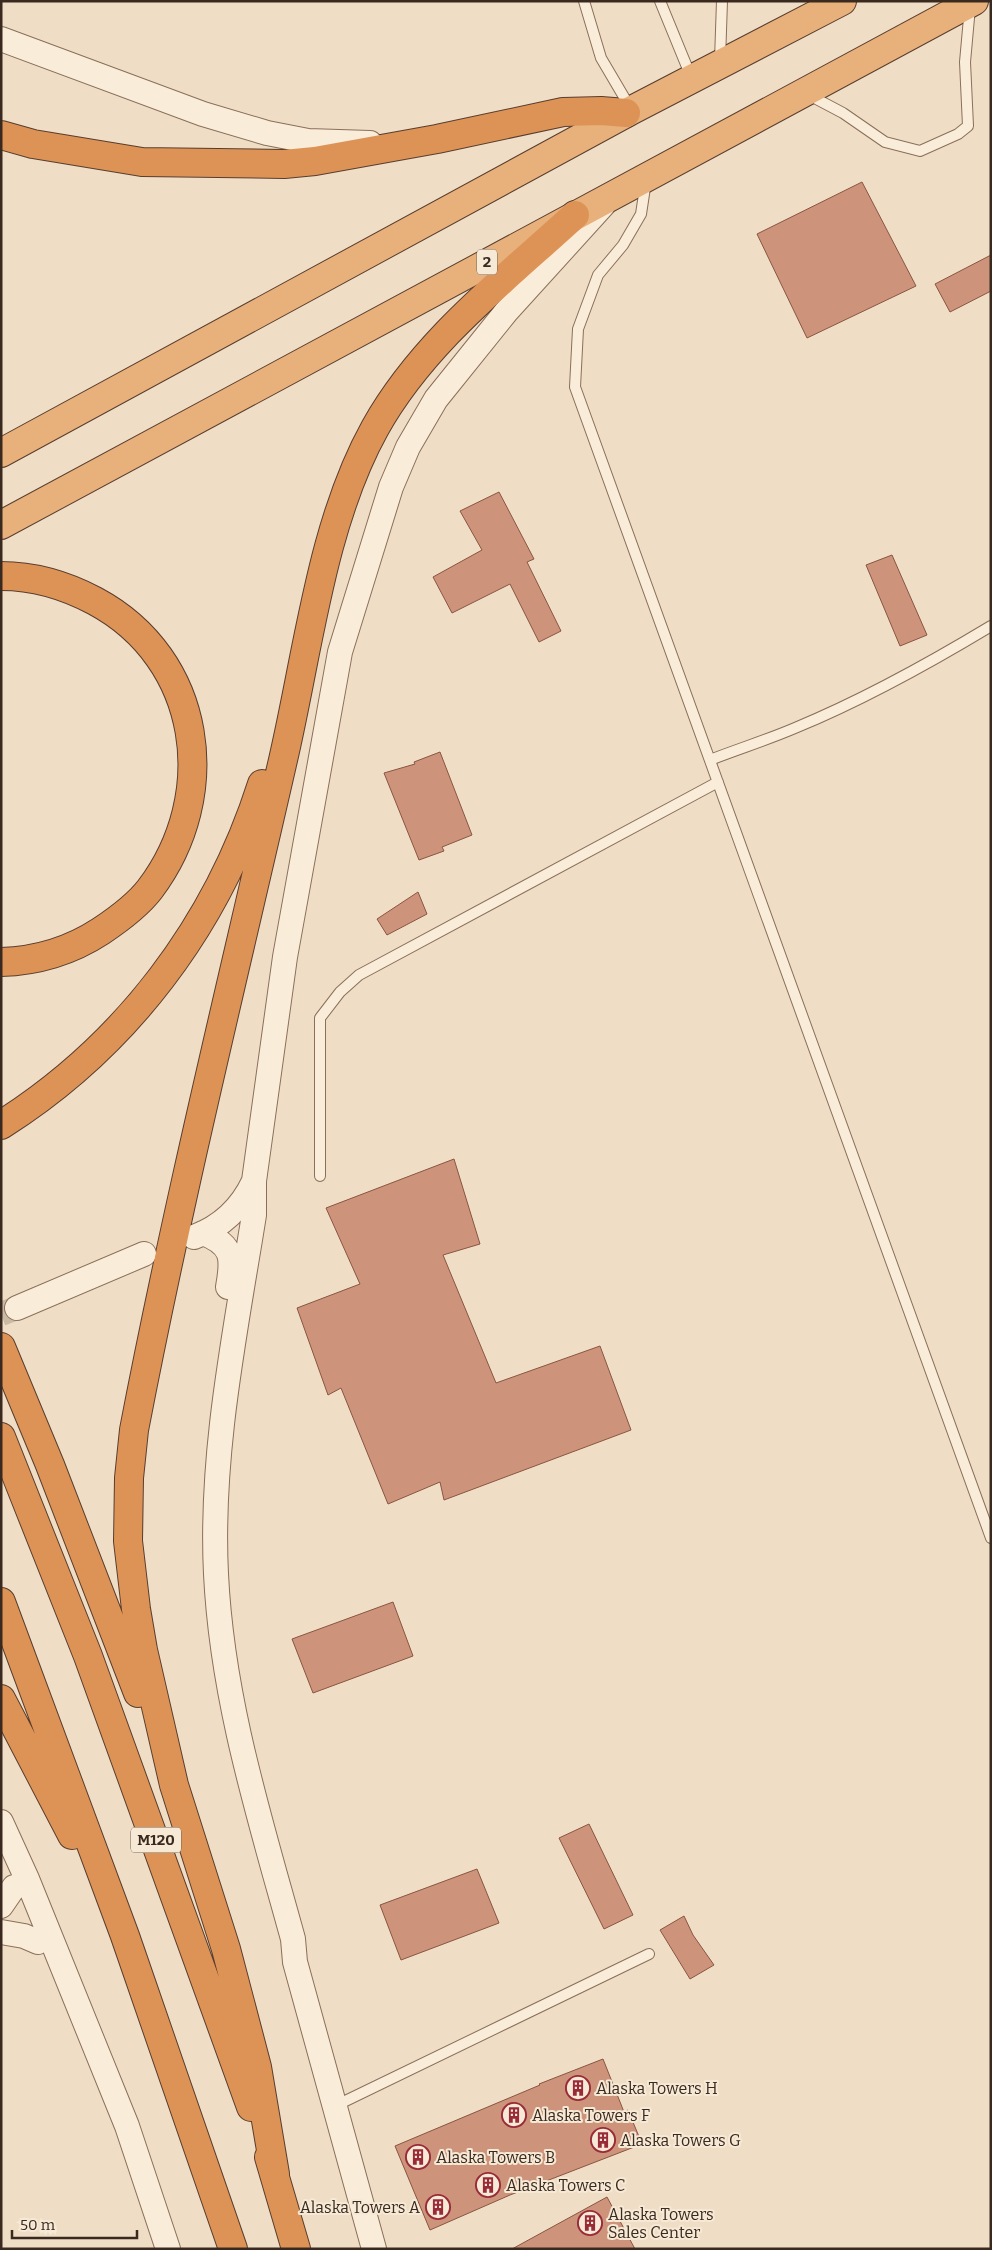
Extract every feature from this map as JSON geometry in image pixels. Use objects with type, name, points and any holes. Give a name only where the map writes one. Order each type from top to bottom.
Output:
[{"type":"highway","points":[[1,453],[628,112],[842,1]]},
{"type":"highway","name":"2","points":[[1,525],[972,2]]},
{"type":"highway","points":[[1,135],[51,147],[142,162],[284,164],[315,161],[437,139],[562,112],[628,112]]},
{"type":"highway","points":[[174,1785],[143,1650],[136,1610],[128,1541],[128,1478],[134,1430],[166,1275],[287,744],[308,639],[345,497],[374,429],[418,366],[460,320],[575,215]]},
{"type":"highway","points":[[1,576],[30,578],[75,590],[107,608],[132,626],[157,654],[178,690],[189,725],[193,765],[192,784],[182,832],[154,883],[135,906],[89,939],[61,952],[35,958],[1,962]]},
{"type":"highway","points":[[1,1125],[45,1095],[99,1049],[130,1018],[162,980],[191,937],[231,866],[244,835],[308,639]]},
{"type":"highway","points":[[1,1347],[50,1464],[174,1785],[226,1949],[257,2067],[275,2174]]},
{"type":"highway","name":"M120","points":[[1,1437],[91,1664],[275,2174],[296,2249]]},
{"type":"highway","points":[[1,1602],[125,1936],[233,2249]]},
{"type":"highway","points":[[1,1699],[125,1936]]},
{"type":"street","points":[[1,39],[202,114],[267,133],[308,141],[340,143],[437,139]]},
{"type":"street","points":[[374,2249],[295,1962],[292,1939],[236,1727],[223,1651],[216,1575],[215,1504],[226,1391],[254,1215],[254,1181],[285,957],[340,652],[391,487],[408,447],[436,399],[506,312],[611,195]]},
{"type":"street","points":[[254,1181],[247,1196],[237,1208],[198,1235],[215,1239],[226,1249],[232,1262],[203,1466],[202,1563],[210,1655],[222,1729],[237,1787],[284,1940],[295,1962]]},
{"type":"street","points":[[17,1308],[144,1254]]},
{"type":"street","points":[[1,1822],[27,1879],[127,2126],[168,2249]]},
{"type":"street","points":[[1,1857],[38,1942],[114,2130],[153,2249]]},
{"type":"street","points":[[1,1906],[14,1887]]},
{"type":"street","points":[[1,1932],[24,1936],[38,1942]]},
{"type":"lane","points":[[584,1],[601,58],[628,112]]},
{"type":"lane","points":[[660,1],[692,80]]},
{"type":"lane","points":[[720,65],[722,1]]},
{"type":"lane","points":[[804,92],[843,112],[885,142],[920,151],[958,134],[968,126],[964,62],[972,2]]},
{"type":"lane","points":[[647,176],[641,214],[623,245],[598,276],[578,329],[576,386],[991,1538]]},
{"type":"lane","points":[[710,760],[795,728],[838,708],[936,659],[991,626]]},
{"type":"lane","points":[[320,1176],[320,1018],[340,992],[359,974],[718,782]]},
{"type":"lane","points":[[335,2106],[649,1954]]},
{"type":"building","points":[[862,182],[916,286],[807,338],[757,234]]},
{"type":"building","points":[[991,255],[991,291],[950,312],[935,284]]},
{"type":"building","points":[[499,492],[534,559],[527,562],[561,631],[539,642],[510,584],[452,613],[433,577],[482,550],[460,511]]},
{"type":"building","points":[[892,555],[927,635],[900,646],[866,565]]},
{"type":"building","points":[[440,752],[472,835],[442,847],[444,851],[419,860],[384,773],[415,764],[414,762]]},
{"type":"building","points":[[418,892],[427,914],[387,935],[377,919]]},
{"type":"building","points":[[454,1159],[480,1244],[443,1255],[496,1383],[600,1346],[631,1430],[444,1500],[440,1482],[388,1504],[341,1388],[328,1395],[297,1308],[360,1284],[326,1208]]},
{"type":"building","points":[[393,1602],[413,1656],[313,1693],[292,1639]]},
{"type":"building","points":[[589,1824],[633,1915],[604,1929],[559,1838]]},
{"type":"building","points":[[477,1869],[499,1923],[401,1960],[380,1905]]},
{"type":"building","points":[[684,1916],[693,1935],[714,1965],[690,1979],[660,1930]]},
{"type":"building","points":[[603,2059],[624,2112],[628,2110],[642,2144],[510,2195],[430,2230],[395,2146],[539,2084]]},
{"type":"building","name":"Alaska Towers Sales Center","points":[[607,2197],[635,2249],[512,2249]]},
{"type":"tunnel","points":[[1,1314],[17,1308]]},
{"type":"place","name":"Alaska Towers H","points":[[578,2088]]},
{"type":"place","name":"Alaska Towers F","points":[[514,2115]]},
{"type":"place","name":"Alaska Towers G","points":[[603,2140]]},
{"type":"place","name":"Alaska Towers B","points":[[418,2157]]},
{"type":"place","name":"Alaska Towers C","points":[[488,2185]]},
{"type":"place","name":"Alaska Towers A","points":[[438,2207]]},
{"type":"place","name":"Alaska Towers Sales Center","points":[[590,2223]]}]
